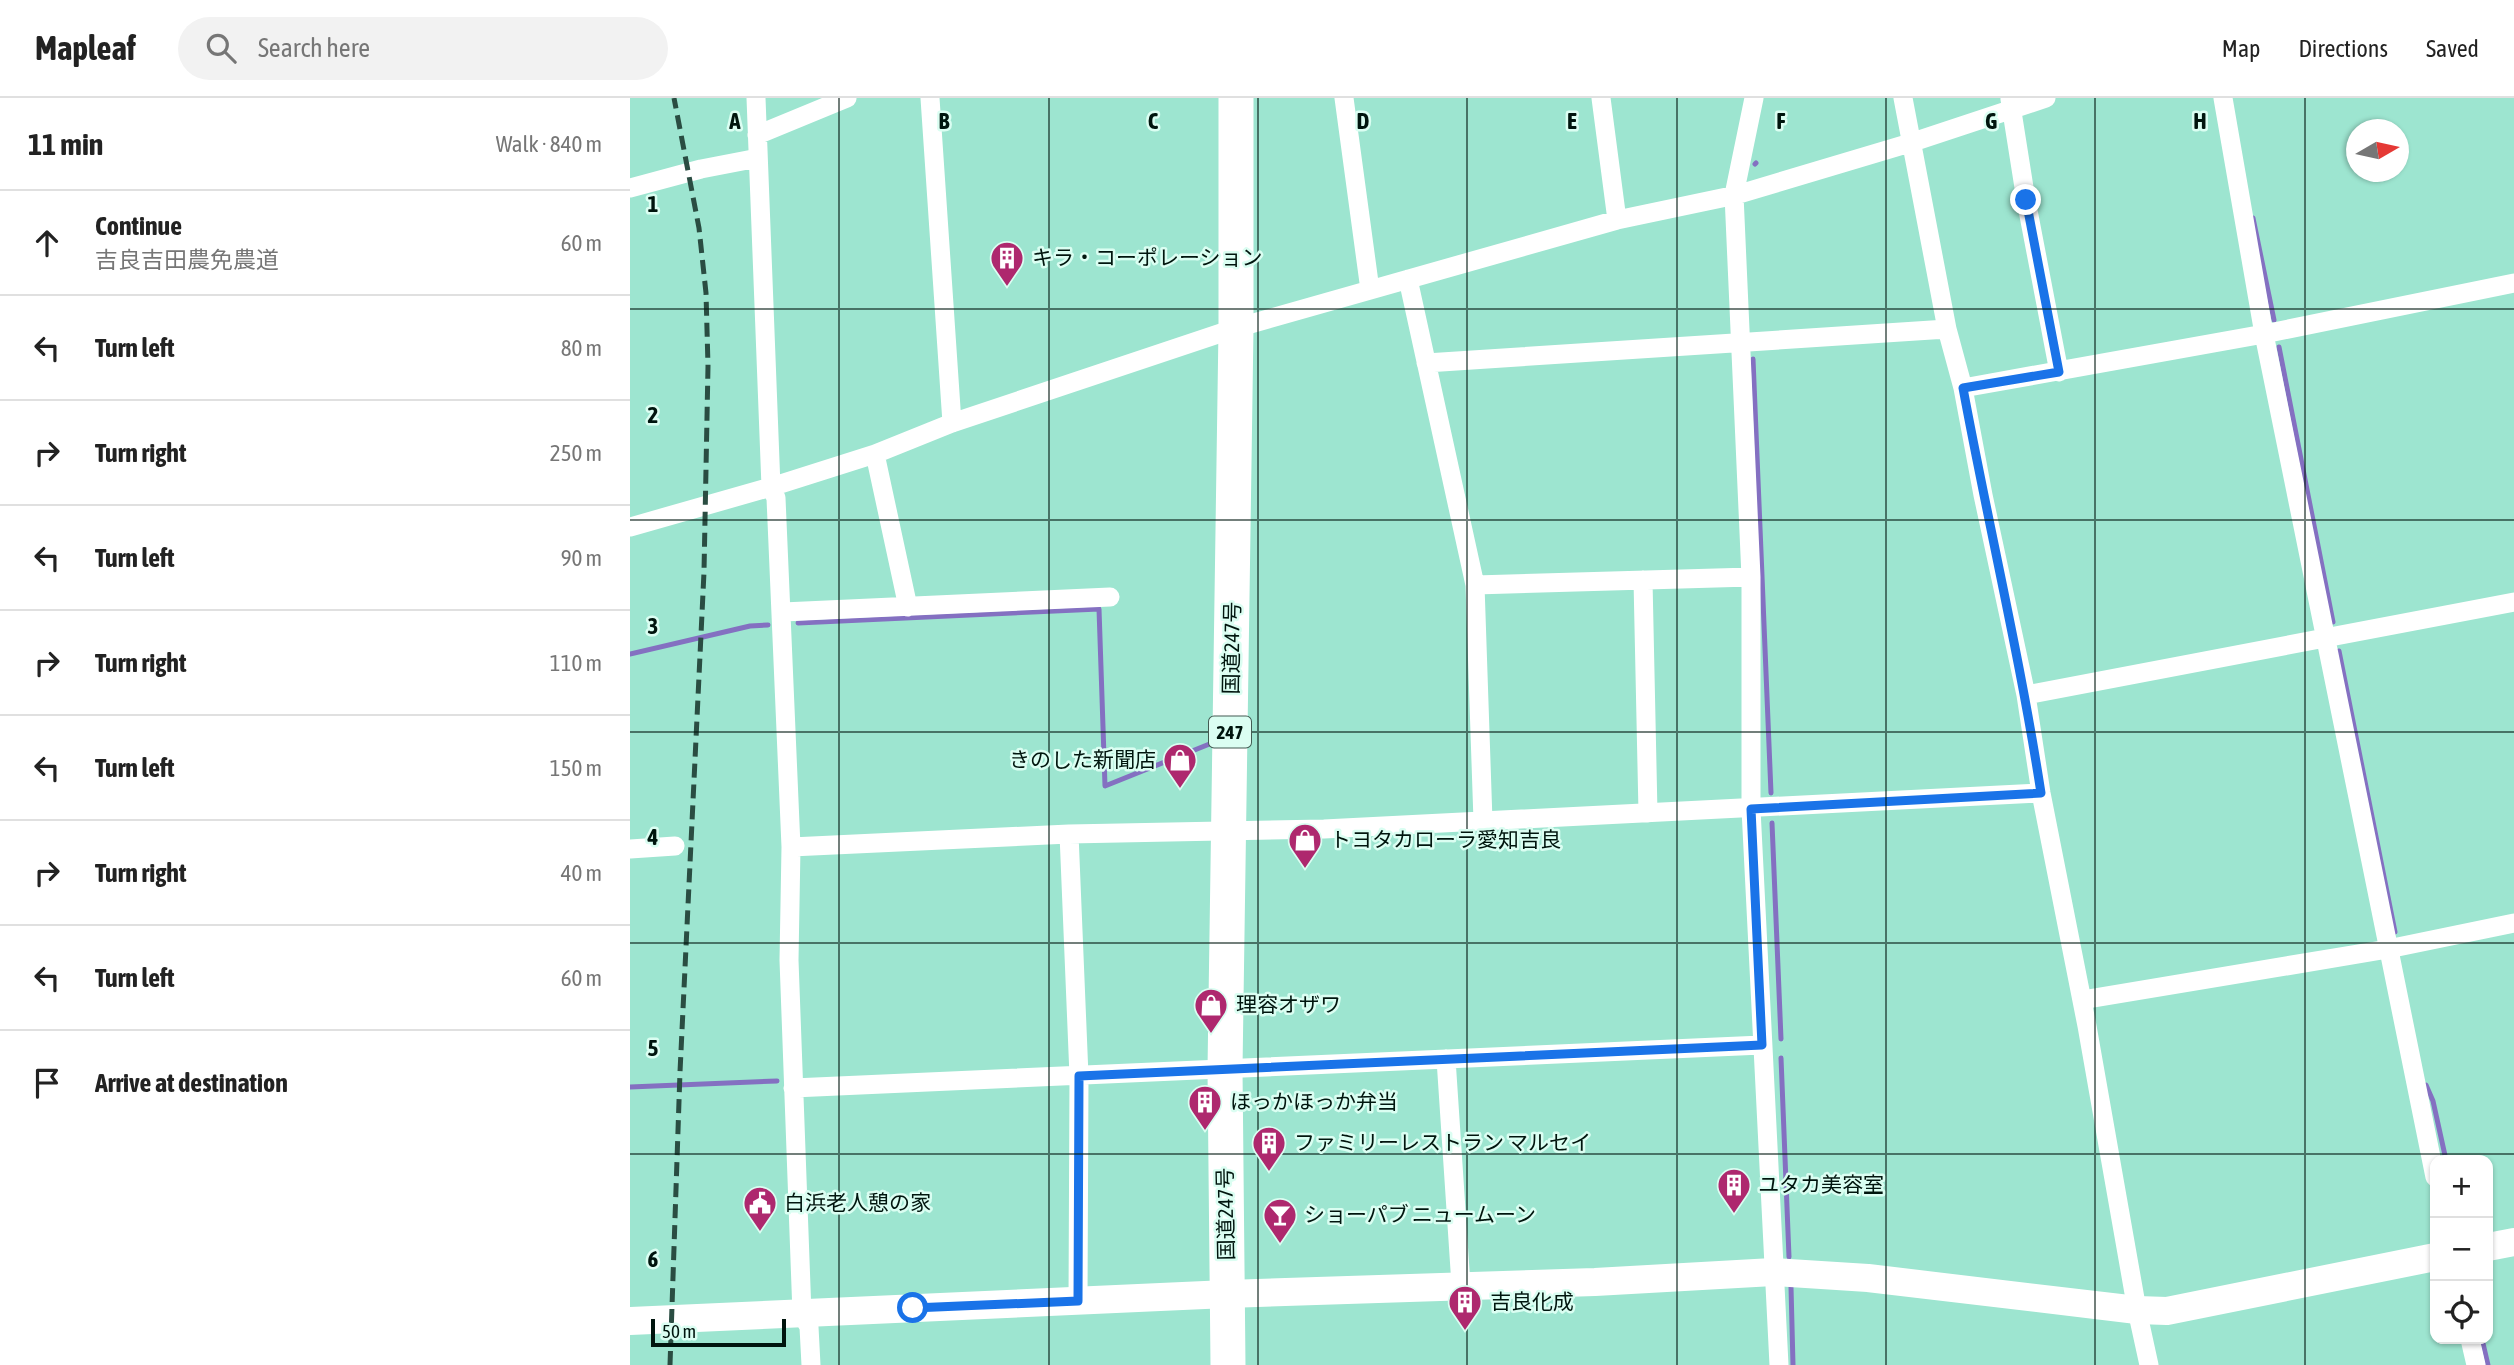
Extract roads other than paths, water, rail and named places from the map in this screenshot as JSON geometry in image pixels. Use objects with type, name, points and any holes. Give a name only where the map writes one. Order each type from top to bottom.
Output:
[{"type":"highway","name":"国道247号","points":[[1228,1365],[1225,1069],[1236,328],[1236,98]]},
{"type":"street","points":[[756,98],[771,487],[776,498],[783,612],[791,847],[789,961],[802,1314],[808,1327],[811,1365]]},
{"type":"street","points":[[757,135],[847,98]]},
{"type":"street","points":[[930,98],[952,423]]},
{"type":"street","points":[[1344,98],[1370,290]]},
{"type":"street","points":[[1601,98],[1618,220]]},
{"type":"street","points":[[1754,98],[1734,195],[1751,577],[1751,809],[1779,1365]]},
{"type":"street","points":[[1903,98],[1947,329],[1963,388],[2026,695],[2041,793],[2149,1365]]},
{"type":"street","points":[[630,527],[875,454],[952,423],[1236,328],[1618,220],[1734,195],[1910,143],[2010,104],[2046,98]]},
{"type":"street","points":[[2223,98],[2264,334],[2430,1155]]},
{"type":"street","points":[[2010,104],[2059,372]]},
{"type":"street","points":[[630,188],[701,169],[758,158]]},
{"type":"street","points":[[1408,279],[1475,585],[1483,821]]},
{"type":"street","points":[[1963,388],[2264,334],[2514,283]]},
{"type":"street","points":[[1426,363],[1947,329]]},
{"type":"street","points":[[875,454],[908,607]]},
{"type":"street","points":[[1475,585],[1751,577]]},
{"type":"street","points":[[1643,580],[1648,813]]},
{"type":"street","points":[[783,612],[1110,597]]},
{"type":"street","points":[[2026,695],[2514,602]]},
{"type":"street","points":[[791,847],[1069,834],[1229,832],[2041,793]]},
{"type":"street","points":[[1069,834],[1079,1076],[1078,1301]]},
{"type":"street","points":[[630,849],[675,846]]},
{"type":"street","points":[[2082,1000],[2388,949],[2514,923]]},
{"type":"street","points":[[793,1088],[1762,1045]]},
{"type":"street","points":[[1446,1059],[1461,1285]]},
{"type":"street","points":[[2493,1246],[2514,1242]]},
{"type":"street","points":[[630,1321],[1227,1294],[1595,1282],[1773,1272],[1868,1278],[2137,1310],[2167,1311],[2430,1258]]},
{"type":"street","points":[[2471,1344],[2476,1365]]},
{"type":"waterway","points":[[2253,218],[2274,320]]},
{"type":"waterway","points":[[2279,347],[2333,622]]},
{"type":"waterway","points":[[1753,359],[1771,793]]},
{"type":"waterway","points":[[798,623],[1099,609],[1105,786],[1217,741]]},
{"type":"waterway","points":[[630,654],[750,626],[768,625]]},
{"type":"waterway","points":[[2339,651],[2395,932]]},
{"type":"waterway","points":[[1772,823],[1781,1039]]},
{"type":"waterway","points":[[1781,1058],[1789,1257]]},
{"type":"waterway","points":[[630,1087],[777,1081]]},
{"type":"waterway","points":[[2426,1085],[2433,1101],[2445,1155]]},
{"type":"waterway","points":[[1791,1287],[1793,1365]]},
{"type":"waterway","points":[[2483,1344],[2488,1365]]},
{"type":"railway","points":[[670,1365],[680,1072],[704,572],[708,366],[706,293],[699,228],[674,98]]},
{"type":"place","name":"キラ・コーポレーション","points":[[1007,288]]},
{"type":"place","name":"きのした新聞店","points":[[1180,790]]},
{"type":"place","name":"トヨタカローラ愛知吉良","points":[[1305,870]]},
{"type":"place","name":"理容オザワ","points":[[1211,1035]]},
{"type":"place","name":"ほっかほっか弁当","points":[[1205,1132]]},
{"type":"place","name":"ファミリーレストラン マルセイ","points":[[1269,1173]]},
{"type":"place","name":"ユタカ美容室","points":[[1734,1215]]},
{"type":"place","name":"白浜老人憩の家","points":[[760,1233]]},
{"type":"place","name":"ショーパブ ニュームーン","points":[[1280,1245]]},
{"type":"place","name":"吉良化成","points":[[1465,1332]]}]
